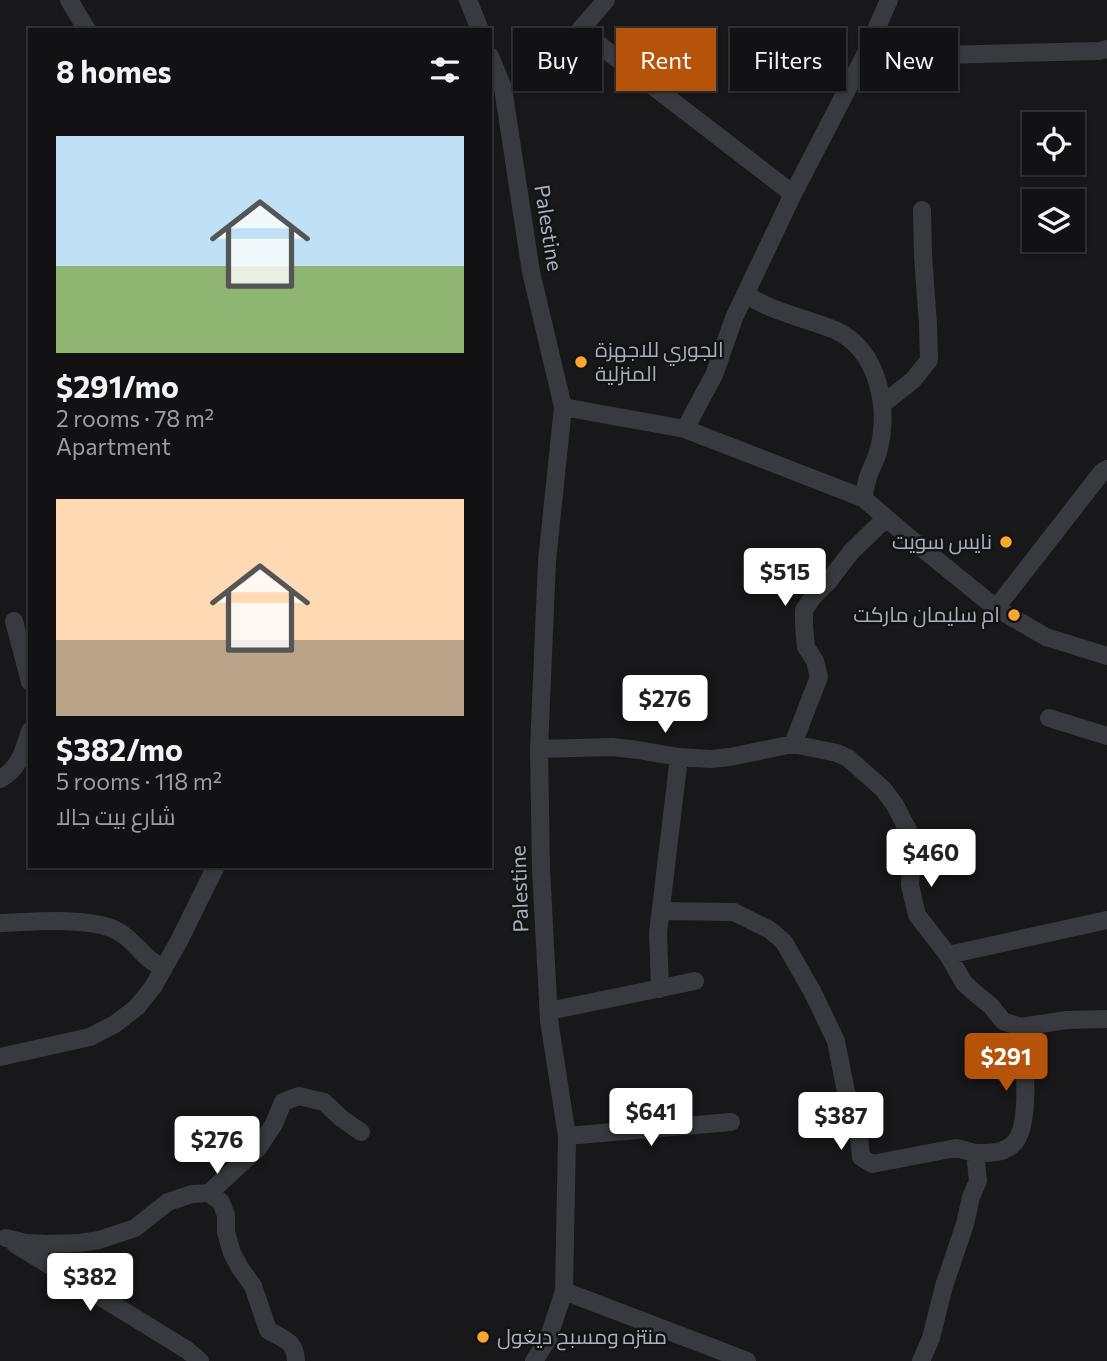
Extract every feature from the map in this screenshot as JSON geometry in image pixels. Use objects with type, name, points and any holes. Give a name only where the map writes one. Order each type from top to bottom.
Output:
[{"type":"street","points":[[69,0],[86,28]]},
{"type":"street","points":[[468,0],[479,28]]},
{"type":"street","points":[[606,0],[580,30],[793,194]]},
{"type":"street","points":[[877,28],[890,0]]},
{"type":"street","points":[[958,55],[1107,49]]},
{"type":"street","name":"Palestine","points":[[492,61],[503,88],[531,272],[563,407],[547,561],[540,749],[541,869],[548,1011],[567,1136],[564,1291],[548,1339],[534,1361]]},
{"type":"street","points":[[685,429],[714,374],[745,294],[793,194],[860,65]]},
{"type":"street","points":[[883,404],[913,380],[929,360],[922,210]]},
{"type":"street","points":[[745,294],[757,302],[838,332],[864,352],[883,404],[883,418],[878,452],[863,498]]},
{"type":"street","points":[[563,407],[685,429],[863,498],[996,608],[1046,637],[1107,656]]},
{"type":"street","points":[[996,608],[1049,538],[1107,469]]},
{"type":"street","points":[[793,744],[819,677],[815,662],[806,647],[804,610],[851,552],[886,517]]},
{"type":"street","points":[[14,621],[28,674]]},
{"type":"street","points":[[1049,718],[1107,736]]},
{"type":"street","points":[[0,779],[8,775],[19,762],[28,737]]},
{"type":"street","points":[[540,749],[612,747],[711,759],[793,744],[837,753],[848,758],[883,789],[910,834],[911,885],[917,915],[948,955],[964,983],[991,1006],[1003,1021],[1020,1027],[1067,1020],[1107,1019]]},
{"type":"street","points":[[660,989],[658,933],[679,757]]},
{"type":"street","points":[[0,1057],[90,1037],[115,1024],[137,1007],[153,987],[179,942],[215,868]]},
{"type":"street","points":[[661,911],[734,912],[770,930],[784,942],[836,1041],[846,1092],[858,1127],[861,1157],[872,1164],[956,1149],[995,1153],[1015,1143],[1023,1120],[1025,1098],[1020,1027]]},
{"type":"street","points":[[948,955],[1107,920]]},
{"type":"street","points":[[0,923],[74,922],[112,928],[163,968]]},
{"type":"street","points":[[548,1011],[695,981]]},
{"type":"street","points":[[3,1237],[26,1243],[47,1244],[99,1240],[135,1228],[168,1202],[192,1194],[209,1193],[258,1148],[274,1124],[283,1102],[299,1096],[324,1102],[361,1132]]},
{"type":"street","points":[[567,1136],[731,1122]]},
{"type":"street","points":[[920,1361],[931,1338],[944,1286],[978,1181],[975,1153]]},
{"type":"street","points":[[209,1193],[221,1202],[226,1215],[226,1232],[232,1253],[253,1286],[268,1330],[292,1343],[296,1361]]},
{"type":"street","points":[[3,1237],[187,1350],[200,1361]]},
{"type":"street","points":[[564,1291],[747,1361]]},
{"type":"place","name":"الجوري للاجهزة المنزلية","points":[[581,362]]},
{"type":"place","name":"نايس سويت","points":[[1006,542]]},
{"type":"place","name":"ام سليمان ماركت","points":[[1014,615]]},
{"type":"place","name":"منتزه ومسبح ديغول","points":[[483,1337]]}]
